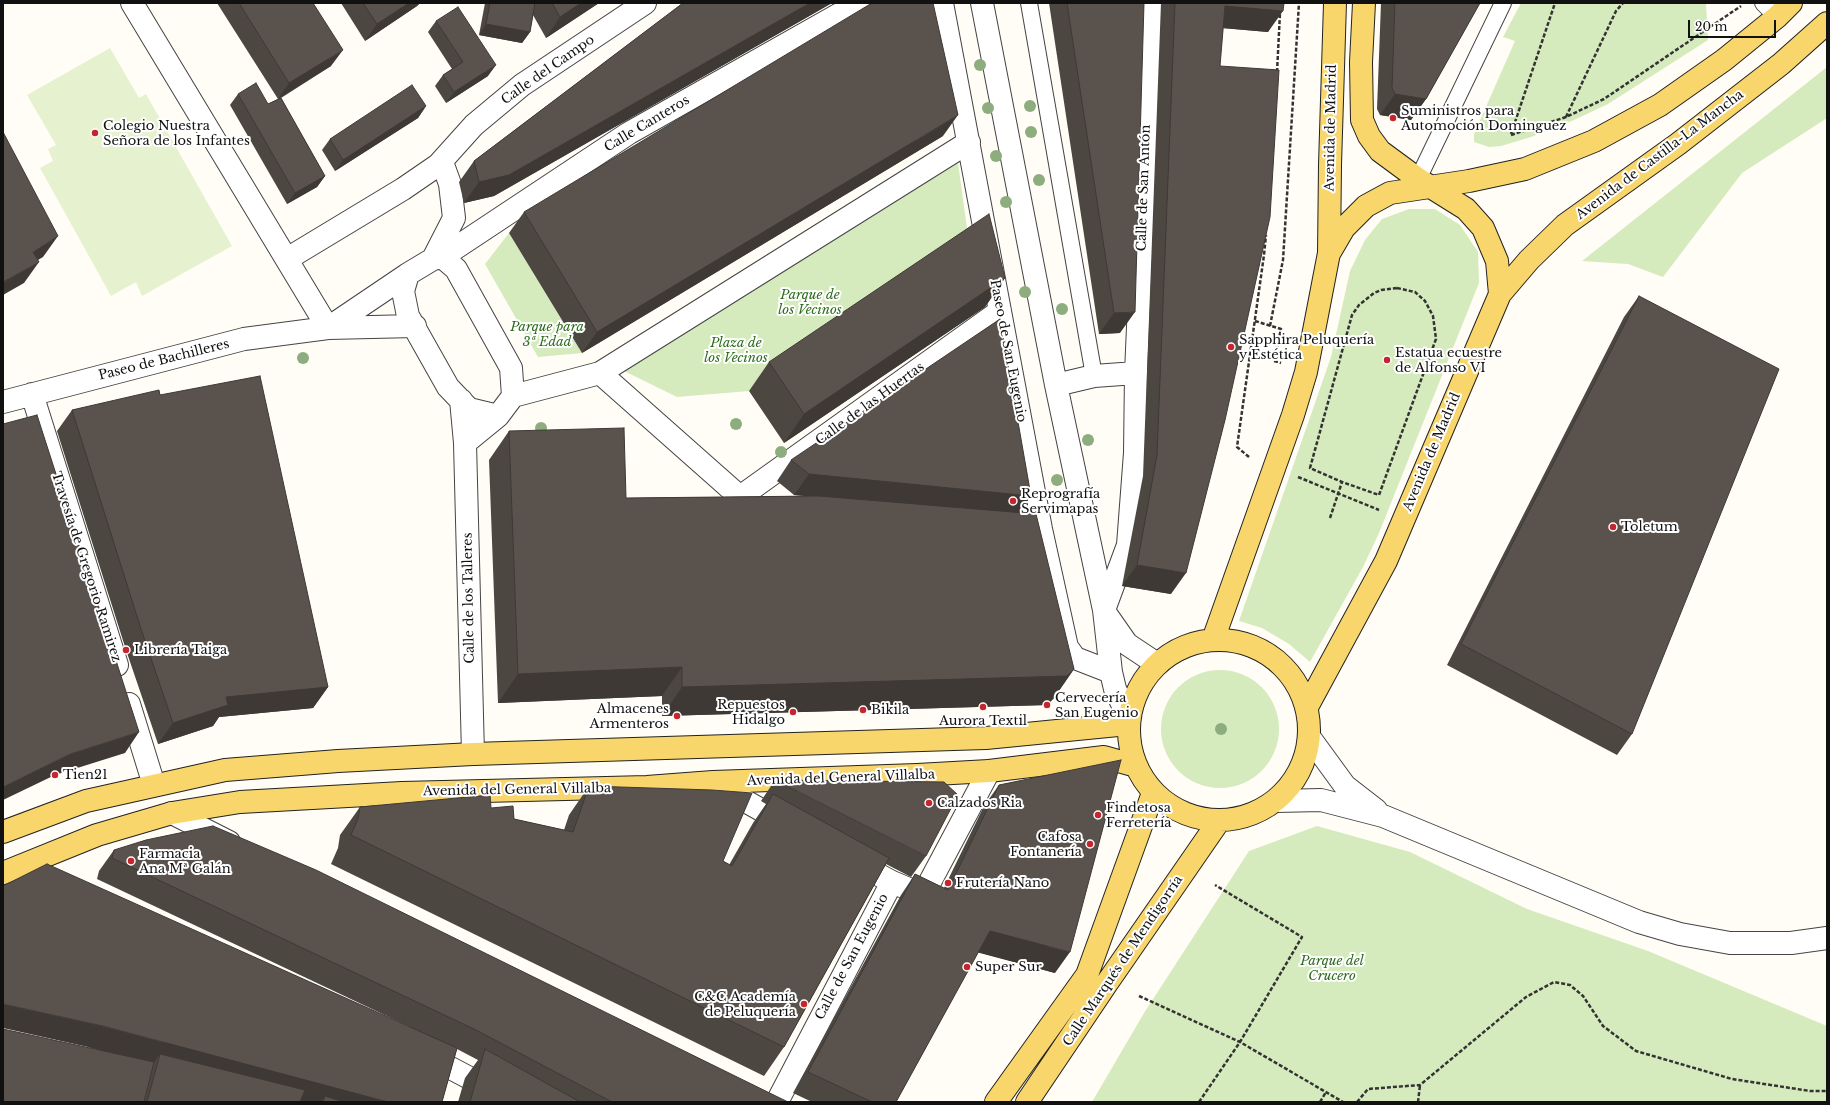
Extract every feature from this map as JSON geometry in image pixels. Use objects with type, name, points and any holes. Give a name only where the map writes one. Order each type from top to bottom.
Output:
[{"type":"main road","name":"Avenida de Madrid","points":[[1213,640],[1293,415],[1306,372],[1329,253],[1334,3]]},
{"type":"main road","name":"Avenida de Madrid","points":[[1307,707],[1386,561],[1500,294],[1497,261],[1483,228],[1466,209],[1424,183],[1380,151],[1369,136],[1362,120],[1361,62],[1364,3]]},
{"type":"main road","points":[[1424,183],[1469,181],[1525,168],[1594,141],[1660,105],[1724,60],[1777,8]]},
{"type":"main road","name":"Avenida de Castilla-La Mancha","points":[[1500,294],[1529,260],[1565,225],[1678,144],[1781,64],[1827,23]]},
{"type":"main road","name":"Avenida de Madrid","points":[[1329,253],[1344,228],[1366,206],[1390,193],[1424,183]]},
{"type":"main road","points":[[1213,640],[1229,640],[1244,643],[1272,656],[1294,678],[1307,707],[1310,723],[1310,738],[1304,762],[1293,783],[1276,801],[1259,812],[1219,821],[1197,818],[1175,809],[1153,793],[1136,766],[1131,752],[1129,721],[1134,698],[1143,680],[1156,664],[1180,649],[1192,644],[1213,640]]},
{"type":"main road","points":[[3,832],[86,801],[225,770],[338,761],[473,754],[986,738],[1129,721]]},
{"type":"main road","name":"Avenida del General Villalba","points":[[3,873],[97,835],[172,813],[240,802],[402,793],[647,787],[713,782],[917,775],[989,771],[1104,757],[1136,766]]},
{"type":"main road","name":"Calle Marqués de Mendigorría","points":[[996,1102],[1087,975],[1153,793]]},
{"type":"main road","name":"Calle Marqués de Mendigorría","points":[[1027,1102],[1103,988],[1219,821]]},
{"type":"street","points":[[132,3],[288,259],[328,328]]},
{"type":"street","name":"Calle del Campo","points":[[288,259],[403,189],[442,162],[474,125],[522,85],[645,3]]},
{"type":"street","name":"Calle Canteros","points":[[437,258],[629,133],[859,3]]},
{"type":"street","name":"Paseo de San Eugenio","points":[[942,3],[1041,529],[1067,647],[1075,658],[1111,672]]},
{"type":"street","points":[[982,3],[1056,385],[1104,610],[1111,672],[1115,689],[1129,721]]},
{"type":"street","name":"Calle de San Antón","points":[[1104,610],[1128,545],[1135,453],[1136,372],[1152,3]]},
{"type":"street","points":[[465,443],[498,416],[513,396],[600,374],[969,142]]},
{"type":"street","points":[[442,162],[450,184],[454,218],[437,258],[408,274],[404,291],[408,316],[448,387],[469,409],[498,416]]},
{"type":"street","points":[[437,258],[456,269],[511,368],[513,396]]},
{"type":"street","name":"Paseo de Bachilleres","points":[[328,328],[408,274]]},
{"type":"street","name":"Calle de las Huertas","points":[[740,497],[1000,311]]},
{"type":"street","name":"Paseo de Bachilleres","points":[[3,402],[244,339],[328,328],[415,326]]},
{"type":"street","points":[[511,368],[549,387]]},
{"type":"street","points":[[1056,385],[1094,376],[1136,372]]},
{"type":"street","points":[[600,374],[740,497],[767,501]]},
{"type":"street","name":"Travesía de Gregorio Ramirez","points":[[32,394],[154,785]]},
{"type":"street","name":"Calle de los Talleres","points":[[461,400],[465,443],[473,754]]},
{"type":"street","points":[[1018,528],[1041,529]]},
{"type":"street","points":[[1104,610],[1127,644],[1156,664]]},
{"type":"street","points":[[1310,738],[1345,786],[1383,816]]},
{"type":"street","name":"Calle de San Eugenio","points":[[768,1101],[892,882],[923,895],[989,771]]},
{"type":"street","points":[[713,782],[803,833]]},
{"type":"street","points":[[1276,801],[1320,800],[1383,816],[1639,922],[1680,934],[1730,943],[1791,943],[1827,938]]},
{"type":"street","points":[[172,813],[244,849]]},
{"type":"street","points":[[837,852],[892,882]]},
{"type":"street","points":[[35,859],[60,872]]},
{"type":"street","points":[[408,1046],[451,1067],[515,1102]]},
{"type":"street","points":[[446,1088],[451,1067]]},
{"type":"lane","points":[[1029,3],[1094,376]]},
{"type":"lane","points":[[1424,183],[1503,3]]},
{"type":"path","points":[[1270,326],[1283,260],[1299,3]]},
{"type":"path","points":[[1555,3],[1511,135],[1566,117],[1604,99],[1746,3]]},
{"type":"path","points":[[1566,117],[1616,11],[1623,3]]},
{"type":"path","points":[[1276,74],[1281,11]]},
{"type":"path","points":[[1249,458],[1237,447],[1264,255],[1266,231]]},
{"type":"path","points":[[1390,289],[1407,289],[1422,298],[1433,316],[1436,332],[1435,347],[1379,495],[1342,482],[1310,468],[1352,315],[1359,305],[1374,293],[1390,289]]},
{"type":"path","points":[[1255,320],[1281,329],[1274,361],[1281,363]]},
{"type":"path","points":[[1298,476],[1339,495],[1384,512]]},
{"type":"path","points":[[1330,518],[1339,495],[1342,482]]},
{"type":"path","points":[[1199,1102],[1240,1042],[1302,937],[1215,885]]},
{"type":"path","points":[[1357,1102],[1368,1089],[1420,1085],[1526,997],[1554,982],[1570,985],[1583,996],[1603,1026],[1636,1051],[1732,1079],[1810,1091],[1827,1091]]},
{"type":"path","points":[[1139,996],[1240,1042],[1344,1102]]},
{"type":"path","points":[[1418,1102],[1420,1085]]},
{"type":"path","points":[[1320,1102],[1326,1092]]},
{"type":"green space","points":[[1521,3],[1706,3],[1708,40],[1608,104],[1574,120],[1531,137],[1501,146],[1489,147],[1474,142],[1474,134],[1515,41],[1503,37]]},
{"type":"green space","points":[[110,48],[139,98],[146,94],[232,246],[142,296],[136,282],[111,296],[40,168],[53,161],[48,149],[56,145],[27,95]]},
{"type":"green space","points":[[1827,67],[1827,118],[1742,173],[1663,277],[1628,264],[1582,261]]},
{"type":"green space","name":"Parque de los Vecinos","points":[[958,163],[969,243],[749,391],[677,397],[624,371]]},
{"type":"green space","points":[[1409,209],[1435,209],[1460,225],[1478,252],[1479,283],[1379,533],[1363,567],[1310,662],[1289,644],[1262,628],[1239,621],[1331,357],[1350,271],[1365,240],[1382,219]]},
{"type":"green space","name":"Parque para 3ª Edad","points":[[509,233],[582,353],[538,357],[485,264]]},
{"type":"green space","points":[[1220,670],[1243,674],[1262,687],[1275,706],[1279,729],[1275,752],[1262,771],[1243,784],[1220,788],[1197,784],[1178,771],[1165,752],[1161,729],[1165,706],[1178,687],[1197,674]]},
{"type":"green space","name":"Parque del Crucero","points":[[1317,826],[1410,852],[1527,909],[1648,951],[1827,1026],[1827,1102],[1092,1102],[1144,1013],[1249,851]]},
{"type":"building","points":[[239,3],[313,3],[343,50],[289,83]]},
{"type":"building","points":[[363,3],[409,3],[377,24]]},
{"type":"building","points":[[490,3],[535,3],[530,32],[486,24]]},
{"type":"building","points":[[552,3],[581,3],[560,17]]},
{"type":"building","points":[[683,3],[810,3],[509,175],[479,182],[474,161]]},
{"type":"building","points":[[872,3],[933,3],[958,115],[597,332],[524,212]]},
{"type":"building","points":[[1067,3],[1144,3],[1135,312],[1114,313]]},
{"type":"building","points":[[1175,3],[1284,3],[1283,11],[1225,6],[1220,66],[1279,70],[1270,217],[1225,420],[1186,573],[1137,565],[1157,455]]},
{"type":"building","points":[[1395,3],[1480,3],[1426,99],[1395,94],[1392,88]]},
{"type":"building","points":[[458,7],[496,65],[454,92],[443,75],[463,62],[436,21]]},
{"type":"building","points":[[256,83],[268,104],[281,98],[325,176],[295,193],[238,94]]},
{"type":"building","points":[[412,85],[426,106],[343,160],[330,139]]},
{"type":"building","points":[[3,132],[58,236],[33,252],[39,262],[3,282]]},
{"type":"building","points":[[989,214],[1005,278],[804,414],[769,362]]},
{"type":"building","name":"Toletum","points":[[1639,296],[1779,369],[1632,734],[1461,644]]},
{"type":"building","points":[[1000,319],[1031,496],[809,474],[791,460]]},
{"type":"building","points":[[260,376],[328,687],[226,697],[228,705],[173,723],[141,629],[72,410],[159,390],[160,395]]},
{"type":"building","points":[[37,415],[139,732],[70,754],[3,787],[3,424]]},
{"type":"building","points":[[624,428],[626,498],[819,496],[1036,514],[1074,669],[1067,676],[682,687],[682,667],[518,674],[509,431]]},
{"type":"building","points":[[1121,760],[1070,952],[990,931],[896,1102],[872,1102],[808,1072],[915,874],[948,890],[999,785]]},
{"type":"building","points":[[775,780],[944,782],[958,795],[926,856]]},
{"type":"building","points":[[589,786],[712,790],[752,793],[723,861],[732,866],[773,794],[889,858],[784,1047],[351,835],[358,819],[360,807],[490,795],[491,808],[513,806],[514,819],[573,832]]},
{"type":"building","points":[[213,826],[316,870],[788,1102],[612,1102],[476,1030],[112,858],[114,850],[146,840]]},
{"type":"building","points":[[47,864],[457,1048],[442,1102],[388,1102],[103,1026],[3,1004],[3,886]]},
{"type":"building","points":[[3,1029],[154,1062],[144,1102],[3,1102]]},
{"type":"building","points":[[485,1049],[580,1102],[470,1102]]},
{"type":"building","points":[[160,1054],[305,1090],[300,1102],[147,1102]]},
{"type":"building","points":[[325,1096],[344,1102],[323,1102]]},
{"type":"place","name":"Suministros para Automoción Dominguez","points":[[1393,118]]},
{"type":"place","name":"Colegio Nuestra Señora de los Infantes","points":[[95,133]]},
{"type":"place","name":"Sapphira Peluquería y Estética","points":[[1231,347]]},
{"type":"place","name":"Estatua ecuestre de Alfonso VI","points":[[1387,360]]},
{"type":"place","name":"Reprografía Servimapas","points":[[1013,501]]},
{"type":"place","name":"Toletum","points":[[1613,527]]},
{"type":"place","name":"Librería Taiga","points":[[126,650]]},
{"type":"place","name":"Cervecería San Eugenio","points":[[1047,705]]},
{"type":"place","name":"Aurora Textil","points":[[983,707]]},
{"type":"place","name":"Bikila","points":[[863,710]]},
{"type":"place","name":"Repuestos Hidalgo","points":[[793,712]]},
{"type":"place","name":"Almacenes Armenteros","points":[[677,716]]},
{"type":"place","name":"Tien21","points":[[55,775]]},
{"type":"place","name":"Calzados Ria","points":[[929,803]]},
{"type":"place","name":"Findetosa Ferretería","points":[[1098,815]]},
{"type":"place","name":"Cafosa Fontanería","points":[[1090,844]]},
{"type":"place","name":"Farmacia Ana Mª Galán","points":[[131,861]]},
{"type":"place","name":"Frutería Nano","points":[[948,883]]},
{"type":"place","name":"Super Sur","points":[[967,967]]},
{"type":"place","name":"C&C Academía de Peluquería","points":[[804,1004]]},
{"type":"park label","name":"Plaza de los Vecinos","points":[[736,350]]}]
